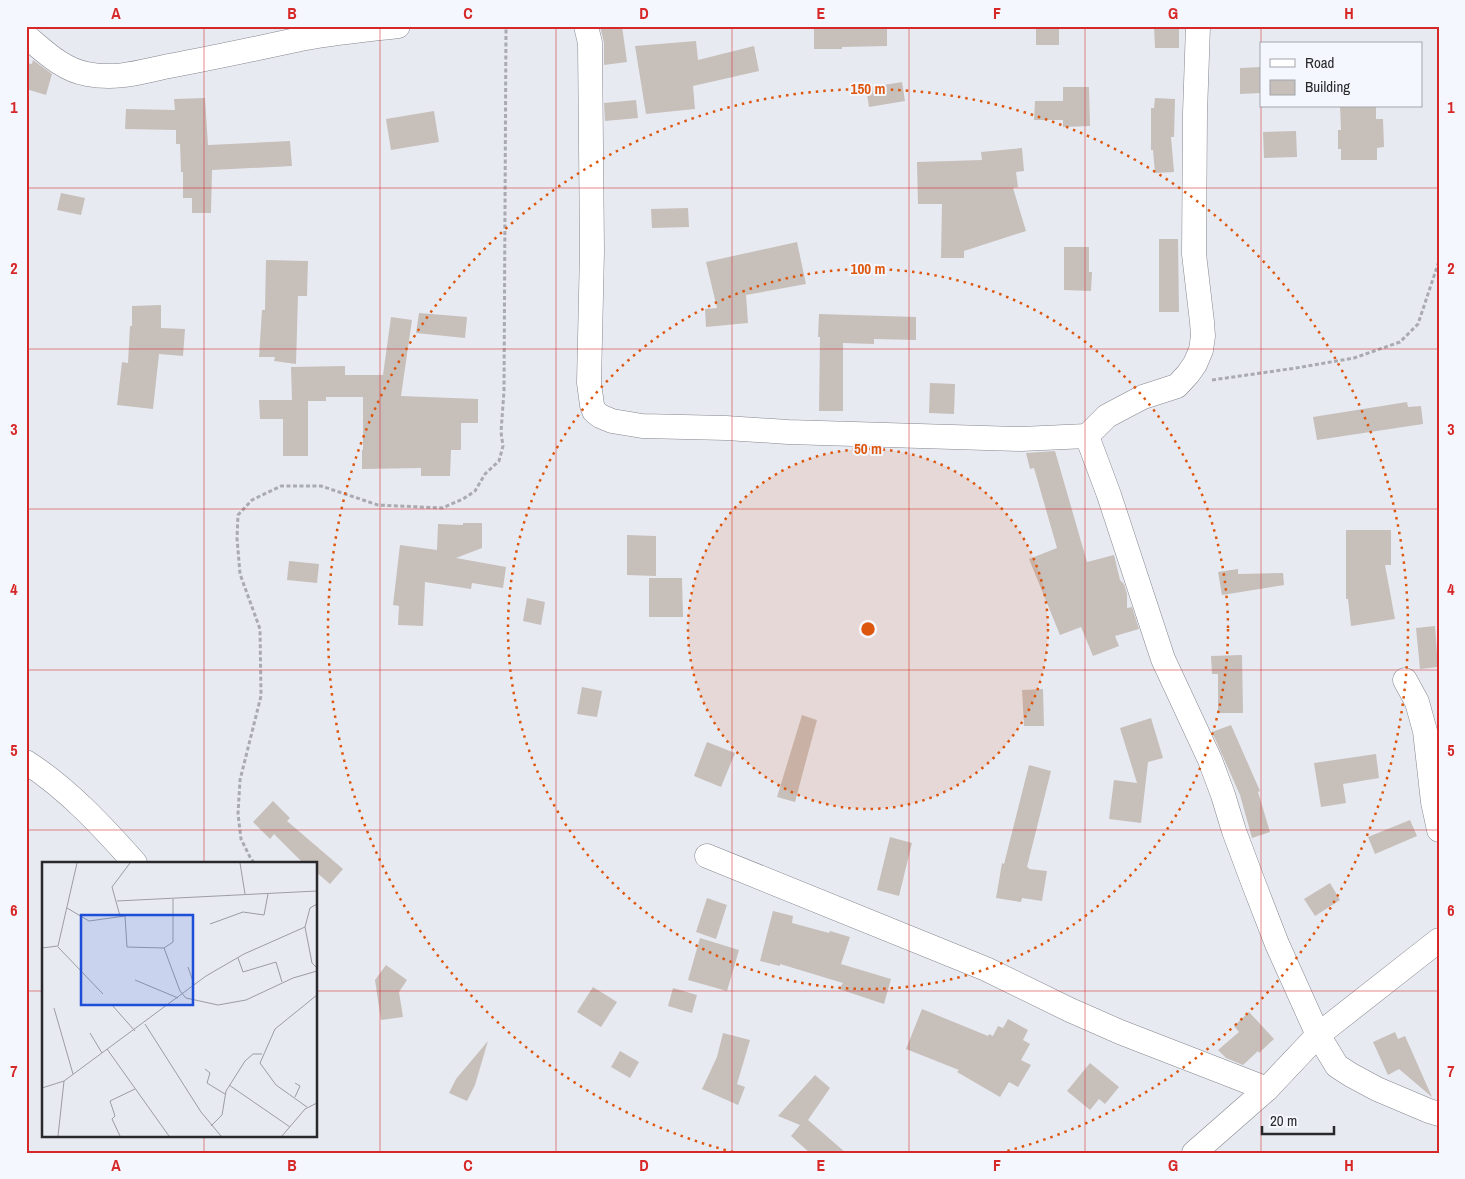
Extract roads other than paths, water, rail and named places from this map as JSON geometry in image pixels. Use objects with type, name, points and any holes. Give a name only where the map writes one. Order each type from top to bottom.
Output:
[{"type":"street","points":[[26,36],[68,68],[85,74],[108,77],[237,53],[299,39],[398,26]]},
{"type":"street","points":[[586,26],[590,43],[592,169],[589,383],[594,411],[600,416],[619,423],[642,426],[1021,439],[1086,436],[1107,416],[1143,397],[1177,386],[1196,364],[1203,336],[1194,254],[1198,26]]},
{"type":"street","points":[[1086,436],[1109,495],[1163,659],[1210,760],[1234,831],[1277,944],[1318,1035],[1337,1066],[1377,1089],[1439,1114]]},
{"type":"street","points":[[1405,680],[1416,702],[1425,731],[1433,802],[1439,830]]},
{"type":"street","points":[[26,762],[60,787],[88,813],[134,862]]},
{"type":"street","points":[[707,856],[986,969],[1120,1032],[1267,1088]]},
{"type":"street","points":[[1194,1153],[1267,1088],[1318,1035],[1439,940]]}]
